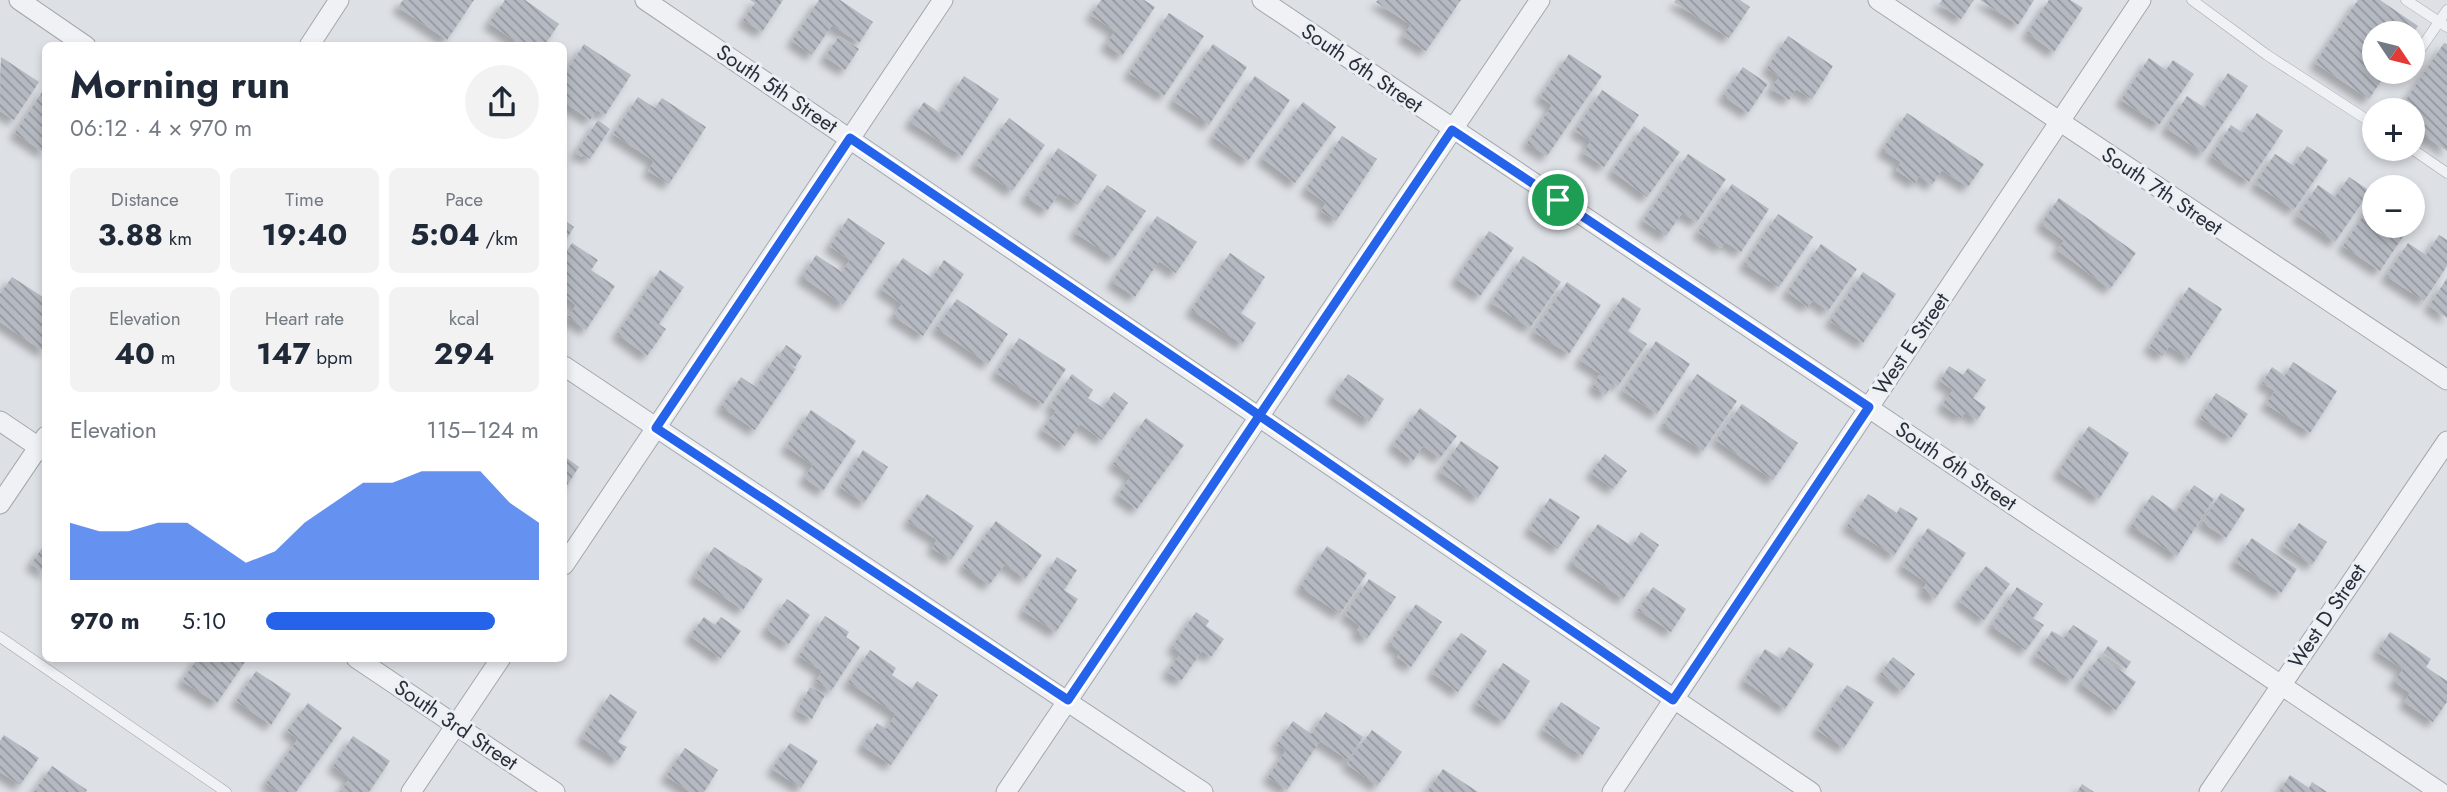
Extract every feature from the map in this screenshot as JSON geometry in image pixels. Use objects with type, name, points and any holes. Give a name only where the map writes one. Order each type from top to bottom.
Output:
[{"type":"street","points":[[19,0],[80,42]]},
{"type":"street","points":[[312,42],[339,0]]},
{"type":"street","name":"South 5th Street","points":[[645,0],[1811,792]]},
{"type":"street","points":[[567,561],[943,0]]},
{"type":"street","name":"South 6th Street","points":[[1262,0],[2440,792]]},
{"type":"street","points":[[1006,792],[1540,0]]},
{"type":"street","name":"South 7th Street","points":[[1878,0],[2447,380]]},
{"type":"street","name":"West E Street","points":[[1612,792],[2141,0]]},
{"type":"street","points":[[567,368],[1203,792]]},
{"type":"street","points":[[0,421],[42,444]]},
{"type":"street","name":"West D Street","points":[[2209,792],[2447,441]]},
{"type":"street","points":[[0,504],[42,446]]},
{"type":"street","name":"South 3rd Street","points":[[362,662],[555,792]]},
{"type":"street","points":[[411,792],[498,662]]},
{"type":"lane","points":[[2192,0],[2267,55],[2362,117]]},
{"type":"lane","points":[[2406,0],[2443,25]]},
{"type":"lane","points":[[2426,45],[2443,25],[2447,10]]},
{"type":"lane","points":[[2425,158],[2447,173]]},
{"type":"lane","points":[[0,637],[226,792]]},
{"type":"building","points":[[403,0],[474,0],[447,40],[398,7]]},
{"type":"building","points":[[505,0],[525,0],[559,24],[547,42],[516,42],[489,23]]},
{"type":"building","points":[[750,0],[783,0],[762,32],[743,20],[755,3]]},
{"type":"building","points":[[819,0],[840,0],[873,22],[859,43],[832,25],[812,55],[792,41]]},
{"type":"building","points":[[1101,0],[1144,0],[1155,7],[1122,56],[1106,45],[1115,31],[1091,15]]},
{"type":"building","points":[[1461,0],[1426,51],[1403,36],[1411,25],[1376,2]]},
{"type":"building","points":[[1740,0],[1750,7],[1729,38],[1674,2]]},
{"type":"building","points":[[1942,0],[1974,0],[1961,19],[1939,4]]},
{"type":"building","points":[[1980,0],[2034,0],[2018,25]]},
{"type":"building","points":[[2049,0],[2070,0],[2083,8],[2054,52],[2027,33]]},
{"type":"building","points":[[2358,0],[2380,0],[2411,21],[2362,21],[2362,84],[2379,84],[2370,98],[2315,63]]},
{"type":"building","points":[[1169,13],[1204,36],[1164,96],[1129,73]]},
{"type":"building","points":[[839,36],[859,49],[845,70],[825,57]]},
{"type":"building","points":[[1788,36],[1833,66],[1812,99],[1796,89],[1789,100],[1771,89],[1779,77],[1767,68]]},
{"type":"building","points":[[2444,43],[2447,44],[2447,151],[2425,136],[2425,98],[2407,98],[2416,84],[2426,84],[2426,70]]},
{"type":"building","points":[[584,44],[631,75],[605,115],[597,110],[590,120],[567,104],[567,70]]},
{"type":"building","points":[[1213,44],[1247,67],[1209,125],[1173,101]]},
{"type":"building","points":[[1569,54],[1602,76],[1547,156],[1527,143],[1552,105],[1540,97]]},
{"type":"building","points":[[1,57],[39,82],[14,120],[0,111]]},
{"type":"building","points":[[2149,58],[2166,70],[2173,60],[2194,74],[2159,125],[2121,100]]},
{"type":"building","points":[[1743,67],[1768,84],[1748,113],[1723,96]]},
{"type":"building","points":[[2228,73],[2248,86],[2203,153],[2166,128],[2187,96],[2205,108]]},
{"type":"building","points":[[964,76],[999,99],[962,156],[910,122],[924,102],[940,113]]},
{"type":"building","points":[[1255,76],[1290,100],[1248,161],[1213,137]]},
{"type":"building","points":[[1602,90],[1639,115],[1604,167],[1583,153],[1591,141],[1575,131]]},
{"type":"building","points":[[42,92],[42,151],[15,133]]},
{"type":"building","points":[[638,97],[655,108],[662,98],[706,127],[669,184],[648,171],[654,161],[613,134]]},
{"type":"building","points":[[1303,102],[1336,127],[1295,183],[1262,158]]},
{"type":"building","points":[[1907,113],[1984,164],[1968,187],[1942,170],[1932,185],[1919,176],[1915,183],[1896,170],[1901,162],[1882,150]]},
{"type":"building","points":[[2257,113],[2283,131],[2249,182],[2211,156],[2231,125],[2243,133]]},
{"type":"building","points":[[1009,118],[1045,145],[1012,191],[975,164]]},
{"type":"building","points":[[598,120],[610,129],[590,159],[584,155],[582,157],[576,153]]},
{"type":"building","points":[[1644,126],[1680,152],[1647,197],[1612,171]]},
{"type":"building","points":[[1342,136],[1377,159],[1336,221],[1321,211],[1326,203],[1306,189]]},
{"type":"building","points":[[2307,146],[2328,160],[2294,210],[2255,184],[2275,154],[2294,166]]},
{"type":"building","points":[[1058,148],[1097,175],[1078,205],[1059,193],[1047,211],[1026,197]]},
{"type":"building","points":[[1688,154],[1726,179],[1697,222],[1682,213],[1666,236],[1643,221]]},
{"type":"building","points":[[2349,177],[2362,186],[2362,203],[2335,242],[2297,216],[2318,185],[2335,197]]},
{"type":"building","points":[[1732,184],[1769,209],[1741,252],[1725,242],[1721,248],[1698,232]]},
{"type":"building","points":[[1107,185],[1146,211],[1114,258],[1075,233]]},
{"type":"building","points":[[2059,198],[2136,253],[2110,289],[2057,250],[2064,241],[2041,224]]},
{"type":"building","points":[[1778,214],[1813,237],[1779,287],[1744,264]]},
{"type":"building","points":[[1157,216],[1197,242],[1176,273],[1159,261],[1135,297],[1112,282]]},
{"type":"building","points":[[848,218],[885,243],[843,305],[802,277],[816,255],[842,272],[850,260],[830,246]]},
{"type":"building","points":[[2362,218],[2362,238],[2402,238],[2380,271],[2343,246]]},
{"type":"building","points":[[567,222],[574,227],[567,238]]},
{"type":"building","points":[[1489,231],[1514,248],[1480,296],[1456,279]]},
{"type":"building","points":[[2439,235],[2447,240],[2447,266],[2424,301],[2386,276],[2408,243],[2426,255]]},
{"type":"building","points":[[572,243],[598,260],[591,270],[615,286],[586,330],[568,317],[576,305],[567,298],[567,250]]},
{"type":"building","points":[[1821,244],[1857,269],[1828,311],[1813,300],[1808,307],[1787,292]]},
{"type":"building","points":[[1230,253],[1265,277],[1241,313],[1256,323],[1242,344],[1191,310]]},
{"type":"building","points":[[1523,256],[1561,282],[1530,328],[1491,303]]},
{"type":"building","points":[[903,258],[932,278],[944,260],[964,274],[923,336],[893,316],[902,304],[881,289]]},
{"type":"building","points":[[660,270],[684,287],[659,324],[666,329],[647,356],[617,334]]},
{"type":"building","points":[[1863,272],[1896,294],[1863,343],[1830,321]]},
{"type":"building","points":[[12,277],[42,296],[42,350],[0,322],[0,294]]},
{"type":"building","points":[[2447,278],[2447,318],[2429,306]]},
{"type":"building","points":[[1567,282],[1601,305],[1569,354],[1534,332]]},
{"type":"building","points":[[2189,287],[2222,309],[2189,359],[2169,346],[2163,356],[2149,347]]},
{"type":"building","points":[[1623,297],[1641,309],[1628,331],[1647,344],[1618,386],[1613,382],[1606,395],[1593,387],[1599,375],[1611,381],[1580,360]]},
{"type":"building","points":[[957,299],[1008,334],[988,364],[936,328]]},
{"type":"building","points":[[1019,338],[1066,369],[1043,404],[996,373]]},
{"type":"building","points":[[1656,341],[1690,364],[1657,414],[1623,391]]},
{"type":"building","points":[[786,345],[802,356],[795,367],[779,356]]},
{"type":"building","points":[[776,356],[796,369],[755,430],[721,407],[741,377],[756,387]]},
{"type":"building","points":[[2293,362],[2337,391],[2310,433],[2266,404],[2275,391],[2262,383],[2272,367],[2285,376]]},
{"type":"building","points":[[1949,366],[1963,375],[1968,368],[1986,380],[1973,398],[1986,407],[1977,420],[1965,412],[1961,418],[1942,405],[1953,390],[1940,381]]},
{"type":"building","points":[[1072,374],[1093,390],[1088,398],[1103,408],[1114,392],[1128,403],[1102,440],[1080,424],[1065,446],[1042,430],[1056,411],[1050,406]]},
{"type":"building","points":[[1348,374],[1384,399],[1369,422],[1332,397]]},
{"type":"building","points":[[1697,374],[1737,401],[1703,451],[1663,425]]},
{"type":"building","points":[[2216,393],[2248,414],[2231,438],[2200,418]]},
{"type":"building","points":[[1742,404],[1798,443],[1773,480],[1716,440]]},
{"type":"building","points":[[1420,408],[1457,436],[1440,458],[1423,446],[1413,461],[1393,445]]},
{"type":"building","points":[[811,410],[856,441],[823,491],[804,478],[813,465],[786,447]]},
{"type":"building","points":[[1146,418],[1184,445],[1137,509],[1118,495],[1131,476],[1113,464]]},
{"type":"building","points":[[2089,426],[2129,453],[2099,499],[2058,472]]},
{"type":"building","points":[[1461,441],[1499,467],[1478,498],[1440,472]]},
{"type":"building","points":[[863,450],[888,467],[864,503],[840,487]]},
{"type":"building","points":[[1605,454],[1627,471],[1613,489],[1591,473]]},
{"type":"building","points":[[567,458],[579,467],[567,485]]},
{"type":"building","points":[[2194,485],[2214,499],[2177,556],[2131,526],[2152,495],[2176,512]]},
{"type":"building","points":[[2221,493],[2245,509],[2226,538],[2202,523]]},
{"type":"building","points":[[927,494],[974,526],[951,560],[932,548],[937,540],[908,521]]},
{"type":"building","points":[[1868,494],[1897,513],[1900,507],[1918,518],[1894,556],[1847,526]]},
{"type":"building","points":[[1550,498],[1580,517],[1558,549],[1529,529]]},
{"type":"building","points":[[996,521],[1042,555],[1025,579],[1005,564],[989,585],[963,566]]},
{"type":"building","points":[[2299,523],[2327,542],[2312,565],[2283,546]]},
{"type":"building","points":[[1598,524],[1632,546],[1641,532],[1659,545],[1623,599],[1571,563]]},
{"type":"building","points":[[1928,528],[1966,553],[1935,599],[1922,590],[1927,583],[1902,566]]},
{"type":"building","points":[[2252,538],[2297,569],[2281,593],[2235,562]]},
{"type":"building","points":[[1327,546],[1367,573],[1340,614],[1300,587]]},
{"type":"building","points":[[714,547],[763,579],[743,610],[694,577]]},
{"type":"building","points":[[42,548],[42,571],[31,564]]},
{"type":"building","points":[[1057,557],[1077,570],[1064,590],[1078,599],[1056,632],[1023,611]]},
{"type":"building","points":[[1986,566],[2010,584],[1984,620],[1959,601]]},
{"type":"building","points":[[1369,579],[1396,597],[1367,639],[1356,632],[1360,626],[1345,615]]},
{"type":"building","points":[[1653,587],[1686,609],[1671,632],[1638,610]]},
{"type":"building","points":[[2017,587],[2043,604],[2033,618],[2044,625],[2026,650],[1991,626]]},
{"type":"building","points":[[787,599],[810,615],[788,645],[766,629]]},
{"type":"building","points":[[1416,604],[1442,622],[1411,667],[1397,657],[1401,652],[1389,644]]},
{"type":"building","points":[[1196,612],[1209,621],[1206,626],[1224,639],[1211,657],[1202,651],[1181,681],[1167,672],[1181,653],[1172,647]]},
{"type":"building","points":[[825,616],[849,632],[846,637],[860,647],[831,691],[816,681],[822,671],[799,656]]},
{"type":"building","points":[[704,617],[715,625],[721,617],[741,631],[721,658],[690,636]]},
{"type":"building","points":[[2073,625],[2098,641],[2072,680],[2035,656],[2052,631],[2064,638]]},
{"type":"building","points":[[2390,632],[2431,659],[2426,667],[2447,681],[2447,702],[2433,722],[2404,702],[2410,693],[2394,682],[2403,669],[2377,652]]},
{"type":"building","points":[[1461,633],[1487,651],[1458,692],[1432,673]]},
{"type":"building","points":[[2108,646],[2131,662],[2126,669],[2103,653]]},
{"type":"building","points":[[1789,647],[1814,664],[1785,709],[1744,681],[1765,649],[1781,659]]},
{"type":"building","points":[[870,650],[896,668],[892,675],[912,689],[917,681],[938,695],[891,765],[862,746],[877,723],[886,729],[896,714],[848,682]]},
{"type":"building","points":[[2100,656],[2136,682],[2116,710],[2080,683]]},
{"type":"building","points":[[1893,657],[1915,674],[1902,691],[1880,674]]},
{"type":"building","points":[[195,662],[245,662],[217,703],[182,681]]},
{"type":"building","points":[[1503,663],[1530,681],[1504,721],[1476,704]]},
{"type":"building","points":[[256,671],[291,694],[271,725],[236,701]]},
{"type":"building","points":[[1847,685],[1874,702],[1844,748],[1817,730]]},
{"type":"building","points":[[810,687],[825,695],[812,719],[797,711]]},
{"type":"building","points":[[610,694],[637,712],[618,742],[627,747],[618,761],[582,738]]},
{"type":"building","points":[[1561,702],[1600,728],[1582,756],[1543,730]]},
{"type":"building","points":[[308,703],[342,728],[296,792],[278,792],[266,783],[298,739],[287,731]]},
{"type":"building","points":[[1326,712],[1363,737],[1348,760],[1320,741],[1287,790],[1268,777],[1286,750],[1277,744],[1293,721],[1311,734]]},
{"type":"building","points":[[1372,730],[1402,752],[1377,786],[1347,764]]},
{"type":"building","points":[[4,735],[39,758],[20,785],[0,772],[0,741]]},
{"type":"building","points":[[353,736],[390,761],[369,792],[340,792],[350,778],[333,766]]},
{"type":"building","points":[[790,743],[818,761],[801,788],[772,769]]},
{"type":"building","points":[[685,748],[718,770],[704,792],[690,792],[666,776]]},
{"type":"building","points":[[52,766],[87,790],[86,792],[34,792]]},
{"type":"building","points":[[1443,769],[1478,792],[1427,792]]},
{"type":"building","points":[[2290,775],[2309,788],[2312,782],[2327,792],[2279,792]]},
{"type":"building","points":[[2082,784],[2094,792],[2077,792]]},
{"type":"route","points":[[1558,200],[1452,130],[1260,416],[1068,700],[656,428],[850,138],[1237,400],[1260,416],[1286,434],[1673,700],[1869,407],[1558,200]]}]
